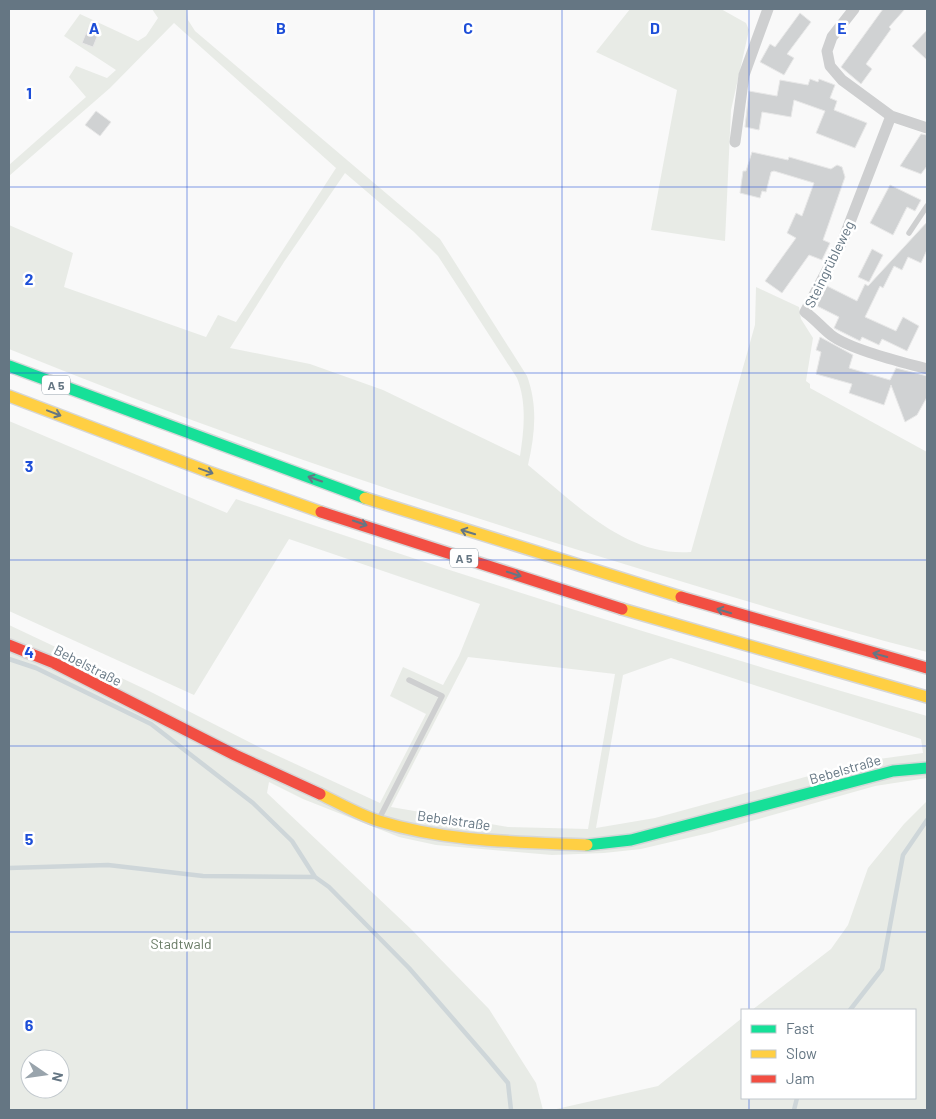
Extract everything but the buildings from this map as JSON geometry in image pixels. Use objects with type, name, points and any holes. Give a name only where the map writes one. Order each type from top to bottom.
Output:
[{"type":"main road","name":"A 5","points":[[9,366],[217,445],[450,526],[757,621],[927,668]]},
{"type":"main road","name":"A 5","points":[[9,396],[210,472],[450,554],[783,657],[927,697]]},
{"type":"main road","name":"Bebelstraße","points":[[9,645],[54,663],[235,755],[378,821],[445,836],[495,841],[594,845],[631,840],[892,771],[927,768]]},
{"type":"street","points":[[735,142],[744,75],[768,9]]},
{"type":"street","points":[[854,9],[832,37],[827,51],[830,66],[842,80],[891,116],[927,128]]},
{"type":"street","name":"Steingrübleweg","points":[[891,116],[843,240],[805,312],[820,323],[832,336],[892,360],[927,369]]},
{"type":"lane","points":[[909,233],[927,206]]},
{"type":"lane","points":[[378,821],[442,696],[409,680]]},
{"type":"green space","points":[[152,9],[187,9],[188,20],[195,31],[440,239],[527,376],[534,409],[532,442],[528,465],[583,511],[623,537],[644,546],[667,551],[691,552],[755,325],[756,287],[799,307],[801,319],[813,338],[806,381],[810,384],[810,388],[927,452],[927,652],[717,592],[405,495],[166,410],[9,349],[9,225],[73,253],[64,287],[206,337],[218,315],[236,322],[336,168],[174,23],[110,88],[9,176],[9,165],[86,97],[69,77],[76,66],[107,78],[116,70],[64,36],[80,14],[138,41],[146,36],[158,18]],"holes":[[[345,173],[414,232],[438,256],[517,378],[523,407],[520,456],[383,390],[310,364],[230,348],[284,262]]]},
{"type":"green space","points":[[630,9],[721,9],[746,23],[749,30],[731,110],[725,241],[651,230],[677,90],[596,52]]},
{"type":"green space","name":"Stadtwald","points":[[9,421],[227,513],[236,499],[580,612],[927,716],[927,778],[875,786],[709,833],[641,849],[604,853],[552,855],[436,845],[399,837],[303,799],[269,782],[267,793],[412,930],[489,1009],[536,1083],[543,1110],[9,1110],[9,625],[149,691],[263,749],[380,803],[426,714],[390,696],[403,667],[443,685],[459,656],[480,604],[289,539],[194,695],[9,611]],"holes":[[[468,657],[615,674],[588,829],[508,827],[391,807]],[[671,658],[921,739],[923,753],[864,761],[655,818],[596,828],[623,675]]]},
{"type":"green space","points":[[927,801],[927,1110],[552,1110],[658,1086],[741,1019],[741,1099],[916,1099],[916,1009],[753,1009],[831,949],[848,925],[868,868],[904,824]]},
{"type":"waterway","points":[[9,659],[36,668],[151,724],[253,803],[292,841],[315,877]]},
{"type":"waterway","points":[[851,1009],[882,969],[903,855],[927,820]]},
{"type":"waterway","points":[[9,868],[108,865],[203,876],[315,877],[329,887],[409,968],[488,1059],[508,1083],[511,1110]]},
{"type":"waterway","points":[[794,1110],[797,1099]]},
{"type":"traffic: fast","points":[[9,366],[365,498]]},
{"type":"traffic: fast","points":[[587,845],[631,840],[893,771],[927,768]]},
{"type":"traffic: slow","points":[[9,396],[209,472],[321,512]]},
{"type":"traffic: slow","points":[[365,498],[681,597]]},
{"type":"traffic: slow","points":[[622,609],[927,697]]},
{"type":"traffic: slow","points":[[320,794],[372,818],[404,828],[430,833],[482,840],[587,845]]},
{"type":"traffic: jam","points":[[321,512],[622,609]]},
{"type":"traffic: jam","points":[[681,597],[927,668]]},
{"type":"traffic: jam","points":[[9,645],[54,663],[235,755],[320,794]]}]
